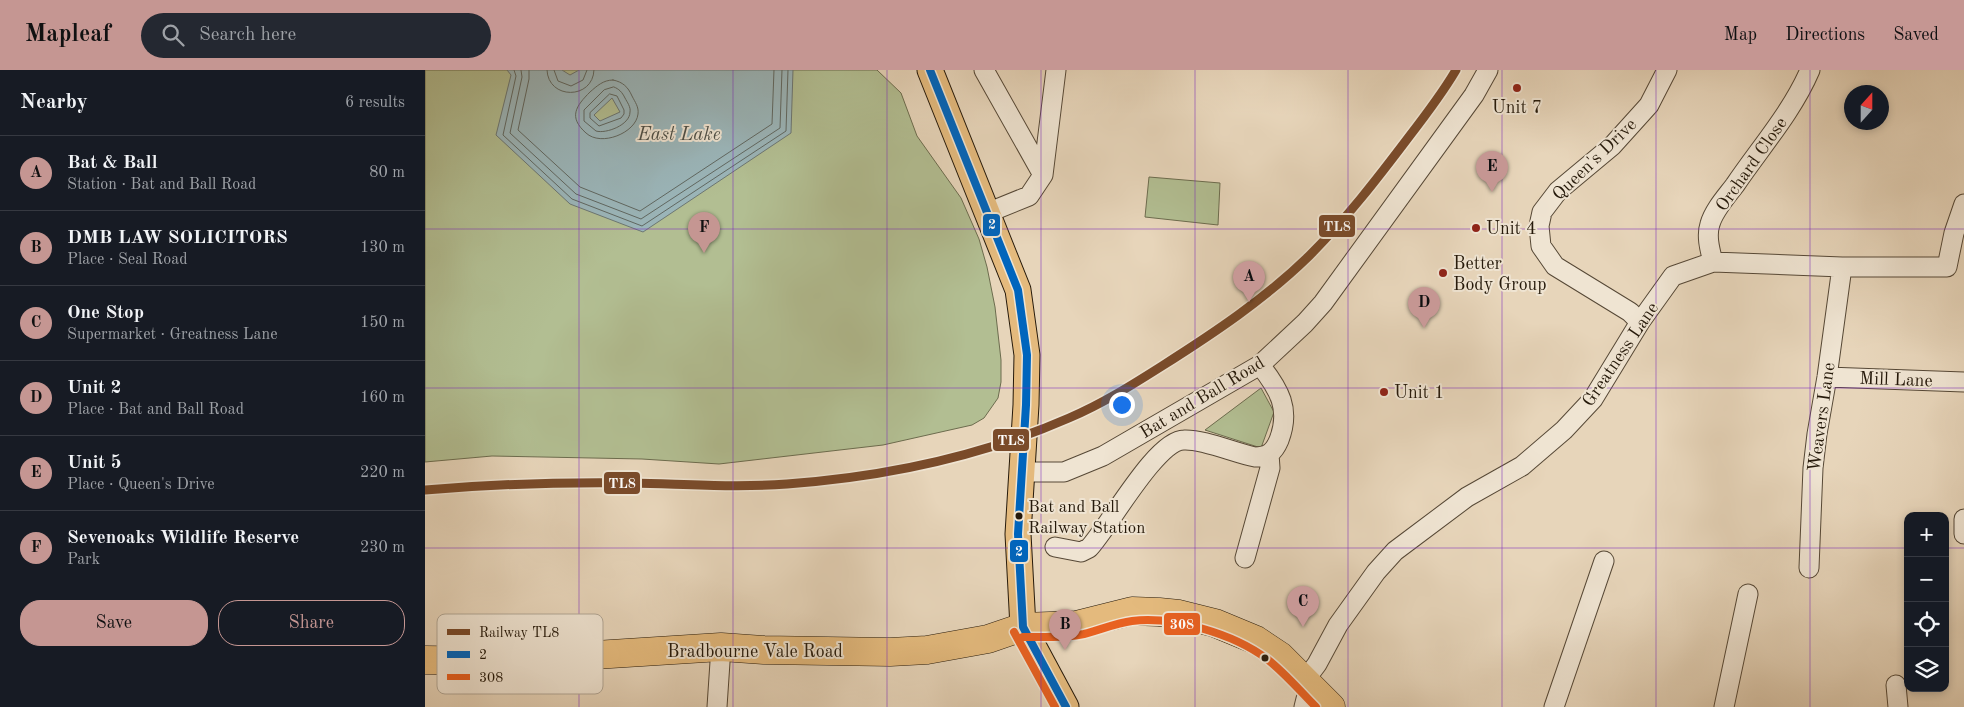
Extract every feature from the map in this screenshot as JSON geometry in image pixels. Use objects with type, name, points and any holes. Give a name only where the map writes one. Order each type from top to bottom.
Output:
[{"type":"highway","name":"Bradbourne Vale Road","points":[[603,655],[721,647],[764,650],[891,652],[927,650],[988,639],[1023,627],[1076,625],[1132,611],[1179,614],[1215,624],[1256,640],[1280,656],[1313,696]]},
{"type":"main road","points":[[930,70],[1018,290],[1027,355],[1018,551],[1023,627],[1066,707]]},
{"type":"street","points":[[984,70],[1043,175]]},
{"type":"street","points":[[987,213],[1029,196],[1043,175],[1047,159],[1056,70]]},
{"type":"street","name":"Bat and Ball Road","points":[[1021,472],[1064,472],[1103,456],[1260,365],[1305,323],[1323,303],[1474,95],[1487,70]]},
{"type":"street","name":"Queen's Drive","points":[[1640,322],[1630,312],[1555,266],[1541,246],[1539,226],[1542,212],[1558,191],[1612,146],[1649,105],[1667,70]]},
{"type":"street","name":"Orchard Close","points":[[1713,262],[1709,243],[1709,225],[1777,126],[1803,86],[1810,70]]},
{"type":"street","name":"Greatness Lane","points":[[1313,696],[1317,664],[1338,625],[1376,572],[1395,551],[1467,497],[1522,466],[1564,430],[1593,399],[1640,322],[1673,276],[1713,262],[1842,268],[1947,267],[1954,232],[1964,204]]},
{"type":"street","name":"Weavers Lane","points":[[1809,568],[1813,468],[1842,268]]},
{"type":"street","points":[[1055,547],[1081,552],[1088,549],[1124,499],[1160,454],[1175,441],[1187,440],[1255,457],[1269,454],[1281,436],[1284,413],[1277,390],[1260,365]]},
{"type":"street","name":"Mill Lane","points":[[1827,377],[1964,382]]},
{"type":"street","points":[[1245,558],[1271,468],[1269,454]]},
{"type":"street","points":[[1964,519],[1964,534]]},
{"type":"street","points":[[1554,707],[1605,561]]},
{"type":"street","points":[[1724,707],[1748,594]]},
{"type":"street","points":[[717,707],[721,647]]},
{"type":"street","points":[[1896,685],[1898,707]]},
{"type":"green space","points":[[425,70],[877,70],[901,93],[917,136],[961,198],[979,239],[995,307],[1001,360],[1001,382],[998,398],[984,418],[972,425],[883,445],[719,464],[642,459],[492,456],[425,462]]},
{"type":"green space","points":[[1149,177],[1220,183],[1218,225],[1145,217]]},
{"type":"green space","points":[[1261,388],[1274,412],[1261,448],[1205,430]]},
{"type":"water","name":"East Lake","points":[[507,70],[562,70],[570,75],[579,70],[793,70],[791,133],[643,232],[570,204],[496,135],[511,75]],"holes":[[[612,98],[620,112],[600,121],[594,115]]]},
{"type":"rail line","name":"TL8","points":[[425,490],[555,483],[748,486],[823,481],[931,463],[1001,444],[1035,432],[1081,413],[1128,387],[1220,328],[1275,287],[1336,228],[1385,169],[1445,88],[1456,70]]},
{"type":"transit line","name":"2","points":[[930,70],[1018,290],[1027,355],[1026,405],[1018,534],[1023,627],[1066,707]]},
{"type":"transit line","name":"308","points":[[1023,637],[1076,635],[1132,621],[1149,620],[1184,624],[1221,635],[1253,650],[1280,670],[1316,707]]},
{"type":"transit line","name":"308","points":[[1014,632],[1055,707]]},
{"type":"place","name":"Unit 7","points":[[1517,88]]},
{"type":"place","name":"Unit 5","points":[[1492,192]]},
{"type":"place","name":"Unit 4","points":[[1476,228]]},
{"type":"place","name":"Sevenoaks Wildlife Reserve","points":[[704,253]]},
{"type":"place","name":"Better Body Group","points":[[1443,273]]},
{"type":"place","name":"Bat & Ball","points":[[1249,302]]},
{"type":"place","name":"Unit 2","points":[[1424,328]]},
{"type":"place","name":"Unit 1","points":[[1384,392]]},
{"type":"place","name":"Bat and Ball Railway Station","points":[[1019,516]]},
{"type":"place","name":"One Stop","points":[[1303,627]]},
{"type":"place","name":"DMB LAW SOLICITORS","points":[[1065,650]]}]
